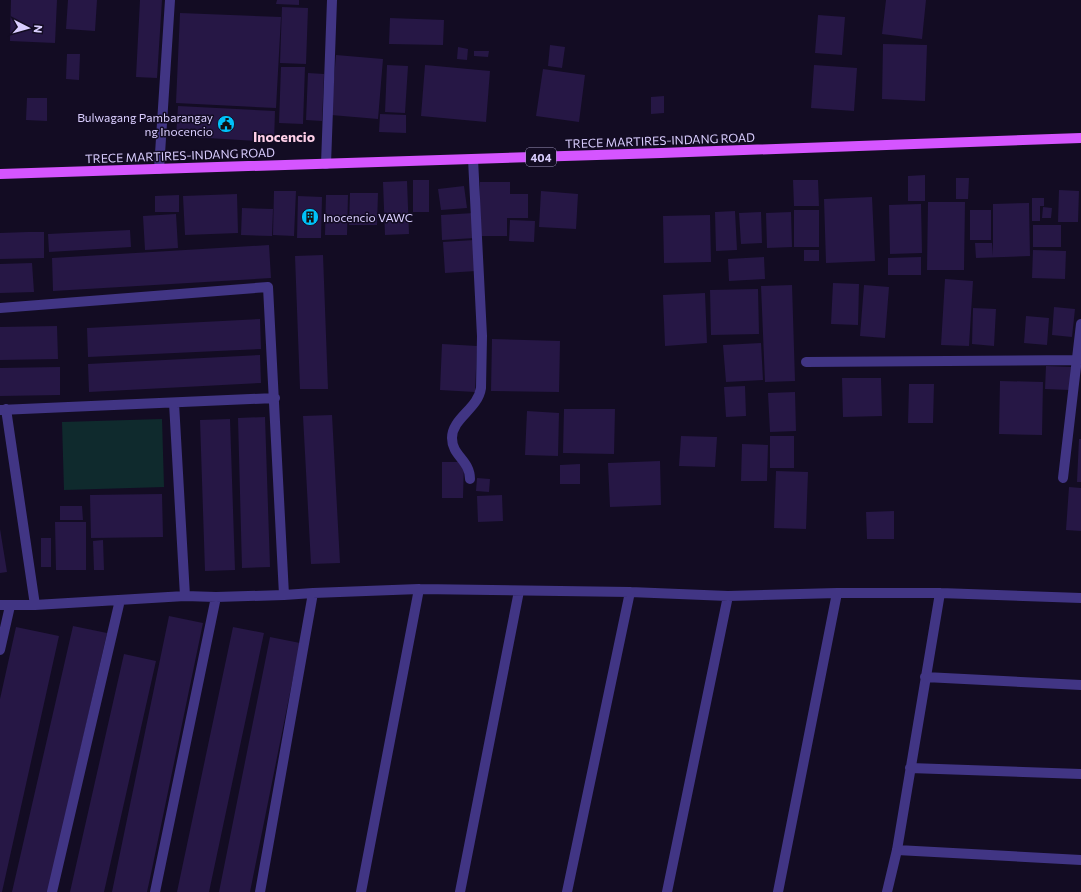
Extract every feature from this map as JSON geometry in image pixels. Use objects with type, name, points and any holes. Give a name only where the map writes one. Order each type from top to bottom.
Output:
[{"type":"main road","name":"TRECE MARTIRES-INDANG ROAD","points":[[0,174],[1081,138]]},
{"type":"street","points":[[159,169],[170,0]]},
{"type":"street","points":[[326,164],[332,0]]},
{"type":"street","points":[[470,480],[468,466],[456,452],[452,444],[452,436],[454,428],[459,420],[477,402],[481,388],[482,336],[473,159]]},
{"type":"street","points":[[0,308],[268,287],[275,398],[284,595]]},
{"type":"street","points":[[1063,478],[1081,324]]},
{"type":"street","points":[[806,362],[1078,360]]},
{"type":"street","points":[[35,605],[3,410],[275,398]]},
{"type":"street","points":[[174,403],[185,596]]},
{"type":"street","points":[[361,892],[419,590]]},
{"type":"street","points":[[0,650],[5,605],[35,605],[185,596],[216,597],[419,590],[630,592],[728,596],[837,593],[940,593],[1081,598]]},
{"type":"street","points":[[460,892],[519,591]]},
{"type":"street","points":[[567,892],[630,592]]},
{"type":"street","points":[[260,892],[313,593]]},
{"type":"street","points":[[778,892],[837,593]]},
{"type":"street","points":[[887,892],[897,850],[940,593]]},
{"type":"street","points":[[667,892],[728,596]]},
{"type":"street","points":[[155,892],[216,597]]},
{"type":"street","points":[[52,892],[120,600]]},
{"type":"street","points":[[925,677],[1081,685]]},
{"type":"street","points":[[910,768],[1081,774]]},
{"type":"street","points":[[897,850],[1081,860]]},
{"type":"green space","points":[[162,419],[164,487],[64,490],[62,422]]},
{"type":"building","points":[[11,0],[57,0],[55,43],[10,41]]},
{"type":"building","points":[[68,0],[97,0],[95,31],[66,29]]},
{"type":"building","points":[[140,0],[162,0],[157,78],[136,77]]},
{"type":"building","points":[[277,0],[299,0],[299,5],[276,4]]},
{"type":"building","points":[[886,0],[926,0],[922,39],[882,34]]},
{"type":"building","points":[[282,7],[308,8],[306,64],[280,63]]},
{"type":"building","points":[[180,13],[281,17],[276,108],[176,103]]},
{"type":"building","points":[[818,15],[845,17],[842,55],[815,53]]},
{"type":"building","points":[[390,18],[444,20],[443,45],[389,44]]},
{"type":"building","points":[[883,44],[927,45],[925,101],[882,99]]},
{"type":"building","points":[[550,45],[565,47],[562,68],[548,66]]},
{"type":"building","points":[[458,47],[468,49],[467,60],[457,59]]},
{"type":"building","points":[[474,51],[489,51],[488,57],[474,56]]},
{"type":"building","points":[[67,54],[80,54],[79,80],[66,79]]},
{"type":"building","points":[[336,55],[383,59],[378,119],[331,115]]},
{"type":"building","points":[[387,65],[408,66],[405,113],[385,112]]},
{"type":"building","points":[[425,65],[490,71],[486,122],[421,116]]},
{"type":"building","points":[[814,65],[857,68],[854,111],[811,108]]},
{"type":"building","points":[[281,67],[305,67],[303,124],[279,123]]},
{"type":"building","points":[[543,69],[585,75],[579,122],[536,116]]},
{"type":"building","points":[[308,73],[324,74],[322,121],[306,120]]},
{"type":"building","points":[[664,96],[664,113],[651,114],[651,97]]},
{"type":"building","points":[[27,98],[47,98],[47,121],[26,120]]},
{"type":"building","name":"Bulwagang Pambarangay ng Inocencio","points":[[178,106],[275,111],[274,142],[176,136]]},
{"type":"building","points":[[380,114],[406,115],[406,133],[379,132]]},
{"type":"building","points":[[925,175],[925,201],[908,201],[908,176]]},
{"type":"building","points":[[956,178],[969,178],[968,199],[956,199]]},
{"type":"building","points":[[413,180],[429,180],[429,212],[413,212]]},
{"type":"building","points":[[793,180],[818,180],[819,206],[794,206]]},
{"type":"building","points":[[407,181],[409,234],[385,235],[383,182]]},
{"type":"building","points":[[480,182],[510,182],[510,194],[528,194],[528,218],[507,218],[507,236],[480,236]]},
{"type":"building","points":[[464,186],[467,208],[441,210],[438,189]]},
{"type":"building","points":[[1059,190],[1079,191],[1078,222],[1058,222]]},
{"type":"building","points":[[274,191],[296,191],[294,236],[273,235]]},
{"type":"building","points":[[541,191],[578,194],[576,229],[539,227]]},
{"type":"building","points":[[350,193],[378,193],[377,225],[349,225]]},
{"type":"building","points":[[237,194],[238,233],[185,235],[183,196]]},
{"type":"building","points":[[179,195],[179,212],[155,212],[155,196]]},
{"type":"building","points":[[326,195],[348,195],[347,235],[325,235]]},
{"type":"building","name":"Inocencio VAWC","points":[[298,196],[322,197],[321,238],[297,238]]},
{"type":"building","points":[[872,197],[875,261],[826,263],[824,199]]},
{"type":"building","points":[[1032,198],[1044,198],[1044,206],[1040,206],[1040,221],[1032,221]]},
{"type":"building","points":[[928,202],[965,202],[964,270],[927,270]]},
{"type":"building","points":[[1029,203],[1030,256],[976,258],[975,243],[992,243],[993,256],[993,204]]},
{"type":"building","points":[[921,204],[922,253],[890,254],[889,205]]},
{"type":"building","points":[[1043,207],[1052,208],[1051,218],[1042,218]]},
{"type":"building","points":[[242,208],[273,209],[272,236],[241,235]]},
{"type":"building","points":[[794,210],[819,210],[819,247],[794,247]]},
{"type":"building","points":[[970,210],[991,210],[991,240],[970,240]]},
{"type":"building","points":[[735,211],[737,250],[716,251],[715,212]]},
{"type":"building","points":[[761,212],[762,243],[741,244],[739,213]]},
{"type":"building","points":[[791,212],[792,247],[767,248],[766,213]]},
{"type":"building","points":[[474,213],[475,238],[442,240],[441,215]]},
{"type":"building","points":[[176,214],[178,248],[145,250],[143,216]]},
{"type":"building","points":[[710,215],[711,262],[664,263],[663,216]]},
{"type":"building","points":[[510,220],[535,221],[534,242],[509,241]]},
{"type":"building","points":[[1033,225],[1061,225],[1061,247],[1033,247]]},
{"type":"building","points":[[130,230],[131,247],[49,252],[48,234]]},
{"type":"building","points":[[44,232],[44,258],[0,259],[0,233]]},
{"type":"building","points":[[474,240],[476,271],[445,273],[443,242]]},
{"type":"building","points":[[269,245],[271,278],[53,291],[52,258]]},
{"type":"building","points":[[804,250],[819,250],[819,261],[804,261]]},
{"type":"building","points":[[1033,250],[1066,251],[1065,279],[1032,278]]},
{"type":"building","points":[[323,255],[328,389],[300,389],[295,256]]},
{"type":"building","points":[[764,257],[765,279],[729,281],[728,259]]},
{"type":"building","points":[[921,257],[921,275],[888,275],[888,258]]},
{"type":"building","points":[[32,263],[34,292],[0,293],[0,264]]},
{"type":"building","points":[[945,279],[973,281],[969,346],[941,345]]},
{"type":"building","points":[[833,283],[859,284],[858,325],[831,324]]},
{"type":"building","points":[[792,285],[795,381],[765,382],[761,286]]},
{"type":"building","points":[[864,285],[889,287],[885,338],[860,336]]},
{"type":"building","points":[[758,289],[759,334],[711,335],[710,290]]},
{"type":"building","points":[[705,293],[707,343],[665,346],[663,295]]},
{"type":"building","points":[[1054,307],[1075,309],[1072,337],[1052,335]]},
{"type":"building","points":[[973,308],[996,309],[994,346],[972,344]]},
{"type":"building","points":[[1026,316],[1049,318],[1047,345],[1024,343]]},
{"type":"building","points":[[260,319],[261,349],[88,357],[87,328]]},
{"type":"building","points":[[57,326],[58,359],[0,360],[0,327]]},
{"type":"building","points":[[492,339],[560,341],[559,392],[491,391]]},
{"type":"building","points":[[761,343],[763,380],[726,382],[723,345]]},
{"type":"building","points":[[442,344],[477,346],[475,392],[440,390]]},
{"type":"building","points":[[260,355],[261,383],[89,392],[88,364]]},
{"type":"building","points":[[1046,366],[1071,367],[1070,390],[1045,389]]},
{"type":"building","points":[[60,367],[60,395],[0,396],[0,368]]},
{"type":"building","points":[[842,378],[881,378],[882,416],[843,417]]},
{"type":"building","points":[[1000,381],[1043,382],[1042,435],[999,434]]},
{"type":"building","points":[[909,384],[934,384],[933,423],[908,423]]},
{"type":"building","points":[[745,386],[746,416],[726,417],[724,387]]},
{"type":"building","points":[[795,392],[796,431],[770,432],[768,393]]},
{"type":"building","points":[[564,409],[615,409],[614,454],[563,453]]},
{"type":"building","points":[[527,411],[559,413],[558,456],[525,455]]},
{"type":"building","points":[[332,415],[340,563],[311,564],[303,416]]},
{"type":"building","points":[[265,417],[270,567],[242,568],[238,418]]},
{"type":"building","points":[[230,419],[235,570],[205,571],[200,420]]},
{"type":"building","points":[[681,436],[717,437],[715,467],[679,466]]},
{"type":"building","points":[[770,436],[794,436],[794,468],[770,468]]},
{"type":"building","points":[[1079,439],[1081,439],[1081,482],[1077,482]]},
{"type":"building","points":[[742,444],[768,445],[767,481],[741,481]]},
{"type":"building","points":[[660,461],[661,505],[610,507],[608,463]]},
{"type":"building","points":[[442,462],[464,462],[463,498],[442,498]]},
{"type":"building","points":[[580,464],[580,484],[560,484],[560,465]]},
{"type":"building","points":[[776,471],[808,472],[806,529],[774,528]]},
{"type":"building","points":[[477,478],[490,479],[489,492],[476,491]]},
{"type":"building","points":[[1069,487],[1081,488],[1081,531],[1066,530]]},
{"type":"building","points":[[162,494],[163,537],[91,538],[90,495]]},
{"type":"building","points":[[502,495],[503,521],[478,522],[477,496]]},
{"type":"building","points":[[60,506],[82,506],[83,520],[60,520]]},
{"type":"building","points":[[894,511],[894,539],[867,539],[866,512]]},
{"type":"building","points":[[55,522],[86,522],[86,570],[56,570]]},
{"type":"building","points":[[0,529],[7,572],[0,573]]},
{"type":"building","points":[[41,538],[51,538],[51,567],[41,567]]},
{"type":"building","points":[[103,540],[104,570],[94,570],[93,541]]},
{"type":"building","points":[[169,616],[203,623],[147,892],[112,892]]},
{"type":"building","points":[[73,626],[107,633],[48,892],[12,892]]},
{"type":"building","points":[[16,627],[59,636],[2,892],[0,892],[0,699]]},
{"type":"building","points":[[233,627],[264,633],[209,892],[177,892]]},
{"type":"building","points":[[270,637],[300,643],[250,892],[219,892]]},
{"type":"building","points":[[124,654],[156,661],[104,892],[70,892]]},
{"type":"place","name":"Bulwagang Pambarangay ng Inocencio","points":[[226,124]]},
{"type":"place","name":"Inocencio VAWC","points":[[310,217]]},
{"type":"district","name":"Inocencio","points":[[284,136]]}]
